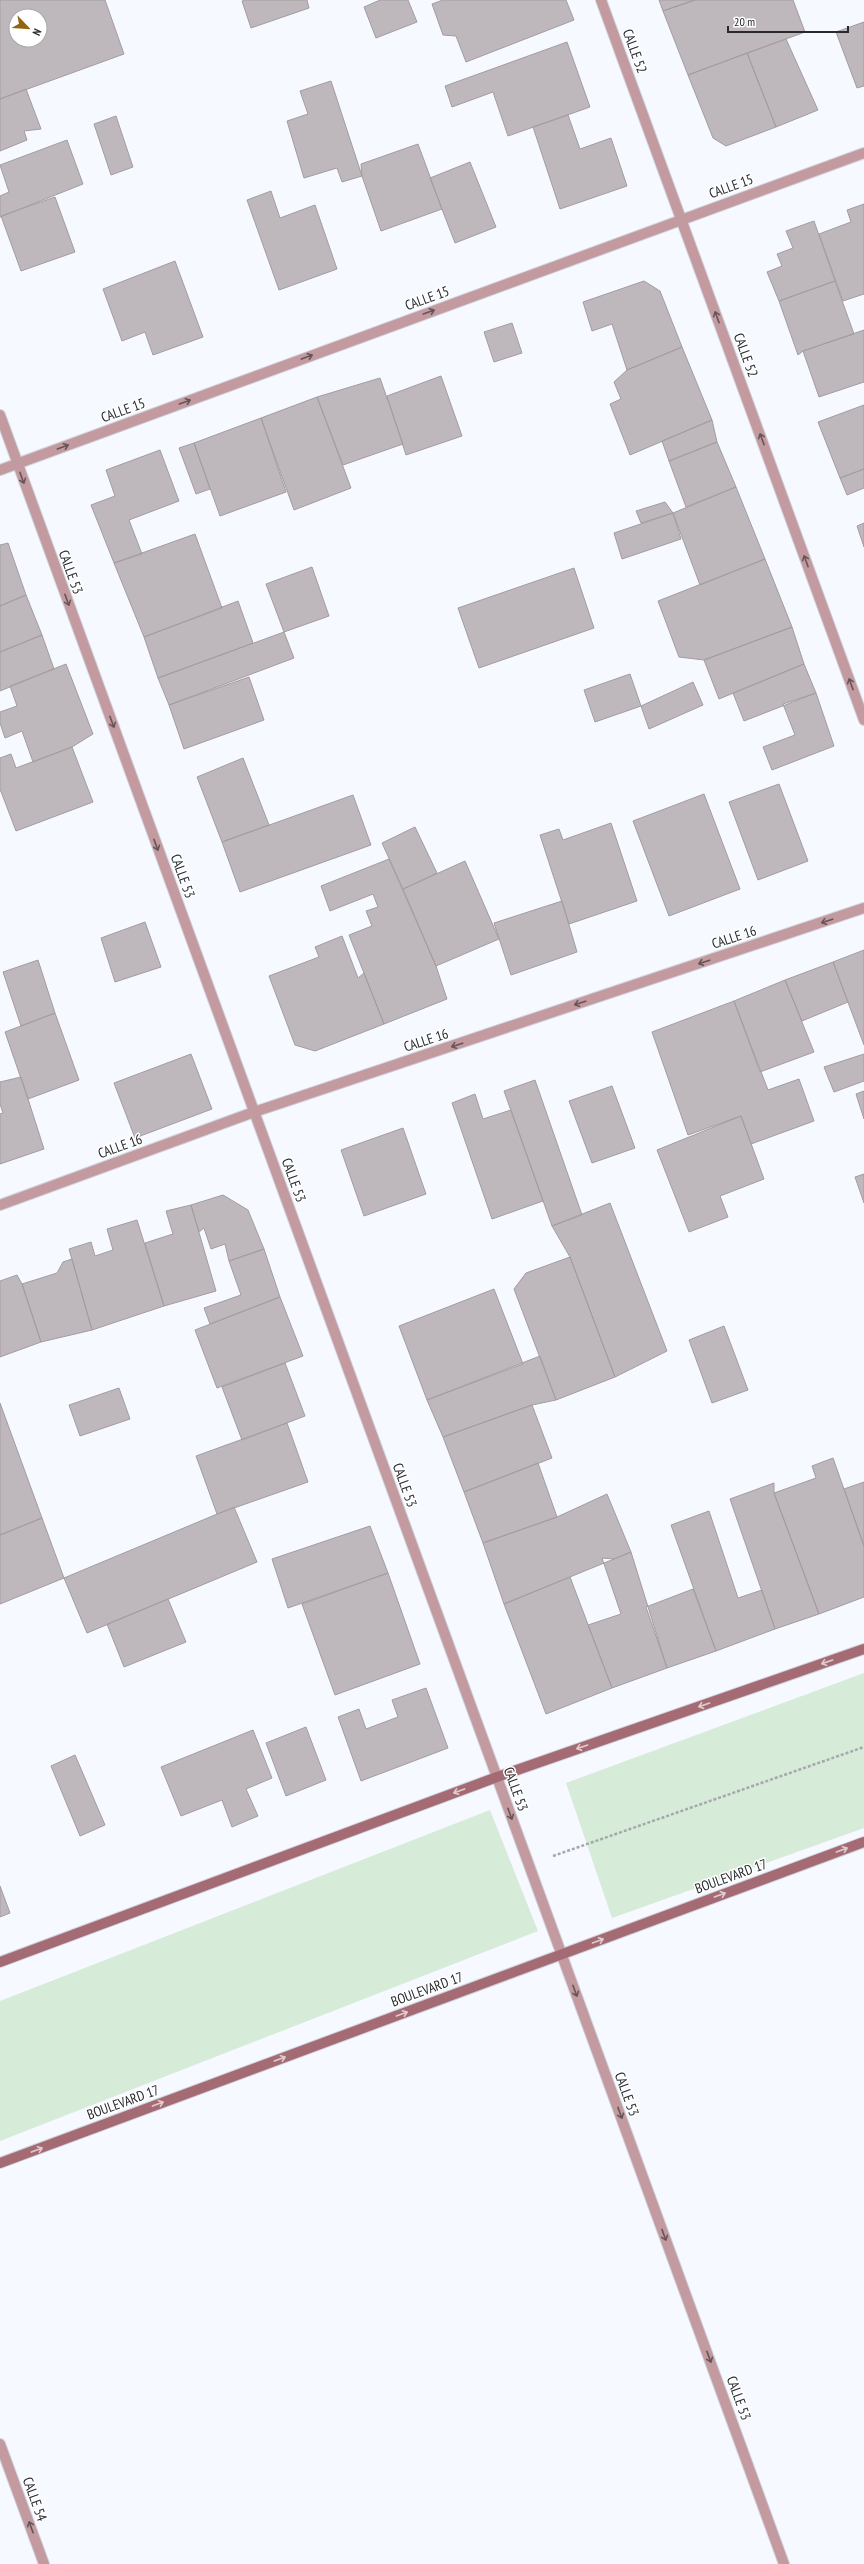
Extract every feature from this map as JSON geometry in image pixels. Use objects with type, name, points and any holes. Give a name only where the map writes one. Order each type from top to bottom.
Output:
[{"type":"main road","points":[[0,1962],[497,1777],[864,1649]]},
{"type":"main road","name":"BOULEVARD 17","points":[[0,2163],[864,1842]]},
{"type":"street","name":"CALLE 52","points":[[601,0],[864,720]]},
{"type":"street","name":"CALLE 15","points":[[0,470],[864,153]]},
{"type":"street","name":"CALLE 53","points":[[0,415],[784,2564]]},
{"type":"street","name":"CALLE 16","points":[[0,1205],[254,1112],[864,908]]},
{"type":"street","name":"CALLE 54","points":[[0,2444],[44,2564]]},
{"type":"path","points":[[529,1864],[864,1747]]},
{"type":"green space","points":[[864,1673],[864,1828],[612,1918],[566,1783]]},
{"type":"green space","points":[[490,1810],[538,1931],[0,2141],[0,2001]]},
{"type":"building","points":[[0,0],[105,0],[124,54],[0,99]]},
{"type":"building","points":[[307,0],[309,8],[251,28],[242,1]]},
{"type":"building","points":[[380,0],[408,0],[417,22],[376,38],[364,7]]},
{"type":"building","points":[[443,0],[566,0],[574,20],[466,62],[456,36],[443,35],[432,4]]},
{"type":"building","points":[[659,0],[695,0],[663,11]]},
{"type":"building","points":[[695,0],[793,0],[805,32],[688,75],[663,11]]},
{"type":"building","points":[[864,22],[864,86],[857,88],[836,32]]},
{"type":"building","points":[[786,39],[818,110],[776,127],[747,53]]},
{"type":"building","points":[[567,42],[590,107],[508,136],[493,92],[452,107],[445,86]]},
{"type":"building","points":[[747,53],[776,127],[726,146],[713,138],[688,75]]},
{"type":"building","points":[[331,81],[362,176],[342,182],[337,168],[304,178],[287,121],[308,114],[300,91]]},
{"type":"building","points":[[26,89],[41,129],[24,131],[27,140],[0,151],[0,99]]},
{"type":"building","points":[[568,115],[580,149],[611,138],[627,186],[560,209],[533,127]]},
{"type":"building","points":[[116,116],[133,167],[111,175],[94,124]]},
{"type":"building","points":[[67,140],[83,184],[0,217],[0,196],[9,192],[0,165]]},
{"type":"building","points":[[418,144],[442,209],[381,231],[362,176],[361,164]]},
{"type":"building","points":[[470,162],[496,227],[455,243],[430,178]]},
{"type":"building","points":[[271,191],[280,218],[315,205],[337,269],[279,290],[247,200]]},
{"type":"building","points":[[55,197],[75,252],[21,271],[1,216]]},
{"type":"building","points":[[864,204],[864,294],[843,301],[819,234],[851,222],[847,210]]},
{"type":"building","points":[[814,221],[835,281],[779,301],[767,272],[782,266],[777,254],[793,248],[786,231]]},
{"type":"building","points":[[175,261],[203,337],[153,355],[145,332],[122,341],[103,289]]},
{"type":"building","points":[[644,281],[660,291],[682,347],[627,370],[612,324],[592,331],[583,302]]},
{"type":"building","points":[[835,281],[854,334],[803,351],[798,355],[779,301]]},
{"type":"building","points":[[512,323],[522,353],[494,362],[484,332]]},
{"type":"building","points":[[864,330],[864,382],[819,397],[803,351]]},
{"type":"building","points":[[682,347],[712,420],[630,455],[610,404],[621,399],[614,382],[627,370]]},
{"type":"building","points":[[441,376],[462,436],[406,455],[387,396]]},
{"type":"building","points":[[380,378],[403,444],[343,465],[317,397]]},
{"type":"building","points":[[317,397],[351,488],[294,510],[261,418]]},
{"type":"building","points":[[864,405],[864,469],[840,478],[818,422]]},
{"type":"building","points":[[261,418],[286,492],[220,516],[194,443]]},
{"type":"building","points":[[712,420],[717,442],[669,461],[662,441]]},
{"type":"building","points":[[717,442],[736,487],[686,507],[669,461]]},
{"type":"building","points":[[194,443],[210,489],[196,494],[179,448]]},
{"type":"building","points":[[160,450],[179,501],[129,520],[142,554],[114,563],[91,505],[115,496],[106,470]]},
{"type":"building","points":[[864,469],[864,488],[847,495],[840,478]]},
{"type":"building","points":[[736,487],[765,559],[700,585],[673,513]]},
{"type":"building","points":[[665,502],[673,513],[641,523],[636,511]]},
{"type":"building","points":[[673,513],[681,539],[622,559],[614,533]]},
{"type":"building","points":[[864,523],[864,547],[857,526]]},
{"type":"building","points":[[195,534],[222,608],[144,637],[114,563]]},
{"type":"building","points":[[8,543],[26,595],[0,606],[0,545]]},
{"type":"building","points":[[765,559],[792,627],[704,660],[679,657],[658,601]]},
{"type":"building","points":[[312,567],[329,616],[284,632],[266,584]]},
{"type":"building","points":[[574,568],[594,628],[479,668],[458,608]]},
{"type":"building","points":[[26,595],[42,635],[0,652],[0,606]]},
{"type":"building","points":[[238,601],[253,643],[158,678],[144,637]]},
{"type":"building","points":[[792,627],[804,664],[719,699],[704,660]]},
{"type":"building","points":[[284,632],[294,658],[169,705],[158,678]]},
{"type":"building","points":[[42,635],[54,669],[0,691],[0,652]]},
{"type":"building","points":[[66,664],[93,734],[72,747],[33,762],[22,731],[5,738],[0,723],[0,712],[17,706],[10,686]]},
{"type":"building","points":[[804,664],[816,693],[744,721],[733,693]]},
{"type":"building","points":[[630,674],[641,706],[595,722],[584,690]]},
{"type":"building","points":[[249,677],[264,720],[184,749],[169,705]]},
{"type":"building","points":[[693,682],[703,705],[649,729],[641,706]]},
{"type":"building","points":[[816,693],[834,746],[772,770],[763,747],[795,735],[783,704]]},
{"type":"building","points":[[72,747],[93,802],[16,831],[0,789],[0,758],[11,754],[16,768]]},
{"type":"building","points":[[243,758],[269,825],[222,842],[197,777]]},
{"type":"building","points":[[779,784],[808,861],[758,880],[729,802]]},
{"type":"building","points":[[704,794],[740,889],[669,916],[633,821]]},
{"type":"building","points":[[353,795],[371,845],[240,892],[222,842]]},
{"type":"building","points":[[611,823],[637,901],[569,924],[540,835],[559,829],[563,840]]},
{"type":"building","points":[[415,827],[437,873],[403,889],[382,843]]},
{"type":"building","points":[[389,859],[436,966],[447,999],[384,1024],[349,935],[372,926],[366,911],[378,907],[373,894],[330,911],[321,886]]},
{"type":"building","points":[[465,861],[499,939],[436,966],[403,889]]},
{"type":"building","points":[[562,901],[577,952],[511,975],[494,923]]},
{"type":"building","points":[[145,922],[161,967],[115,982],[101,938]]},
{"type":"building","points":[[342,936],[358,978],[364,973],[384,1024],[315,1051],[295,1045],[269,976],[319,957],[315,947]]},
{"type":"building","points":[[864,950],[864,1045],[833,962]]},
{"type":"building","points":[[38,960],[55,1013],[21,1026],[3,972]]},
{"type":"building","points":[[833,962],[848,1002],[802,1021],[785,980]]},
{"type":"building","points":[[785,980],[814,1052],[760,1072],[734,1001]]},
{"type":"building","points":[[734,1001],[768,1090],[799,1079],[814,1121],[751,1144],[741,1116],[688,1135],[652,1032]]},
{"type":"building","points":[[55,1013],[79,1080],[28,1099],[5,1032]]},
{"type":"building","points":[[191,1054],[212,1109],[135,1138],[114,1083]]},
{"type":"building","points":[[864,1054],[864,1081],[834,1092],[824,1067]]},
{"type":"building","points":[[21,1077],[44,1149],[0,1164],[0,1114],[3,1113],[0,1104],[0,1082]]},
{"type":"building","points":[[535,1080],[582,1215],[552,1226],[504,1091]]},
{"type":"building","points":[[612,1086],[635,1148],[592,1163],[569,1101]]},
{"type":"building","points":[[864,1091],[864,1119],[856,1094]]},
{"type":"building","points":[[475,1094],[483,1119],[511,1110],[543,1201],[492,1219],[452,1103]]},
{"type":"building","points":[[741,1116],[764,1179],[720,1196],[728,1217],[689,1232],[657,1150]]},
{"type":"building","points":[[403,1128],[426,1194],[364,1216],[341,1150]]},
{"type":"building","points":[[864,1174],[864,1203],[855,1177]]},
{"type":"building","points":[[223,1195],[248,1210],[264,1249],[229,1261],[225,1244],[211,1249],[204,1228],[199,1232],[191,1205]]},
{"type":"building","points":[[610,1203],[667,1351],[615,1377],[570,1257],[552,1226]]},
{"type":"building","points":[[191,1205],[216,1291],[164,1306],[145,1243],[173,1234],[166,1211]]},
{"type":"building","points":[[137,1220],[164,1306],[92,1330],[69,1249],[91,1242],[95,1256],[113,1250],[107,1229]]},
{"type":"building","points":[[264,1249],[280,1297],[210,1324],[204,1308],[241,1295],[229,1261]]},
{"type":"building","points":[[570,1257],[615,1377],[556,1400],[514,1289],[526,1273]]},
{"type":"building","points":[[72,1259],[92,1330],[41,1342],[22,1284],[57,1273],[63,1262]]},
{"type":"building","points":[[17,1275],[22,1284],[41,1342],[0,1357],[0,1281]]},
{"type":"building","points":[[494,1289],[523,1364],[427,1400],[399,1326]]},
{"type":"building","points":[[280,1297],[303,1356],[217,1388],[195,1330]]},
{"type":"building","points":[[724,1326],[748,1390],[712,1403],[689,1340]]},
{"type":"building","points":[[540,1356],[556,1400],[532,1405],[443,1437],[427,1400]]},
{"type":"building","points":[[285,1363],[305,1416],[242,1440],[222,1387]]},
{"type":"building","points":[[119,1388],[130,1419],[80,1436],[69,1405]]},
{"type":"building","points":[[0,1403],[42,1518],[0,1535]]},
{"type":"building","points":[[532,1405],[552,1458],[464,1492],[443,1437]]},
{"type":"building","points":[[287,1423],[308,1482],[217,1514],[196,1456]]},
{"type":"building","points":[[833,1458],[864,1546],[864,1597],[819,1614],[774,1493],[816,1478],[812,1466]]},
{"type":"building","points":[[538,1463],[557,1517],[483,1543],[464,1492]]},
{"type":"building","points":[[864,1482],[864,1546],[844,1489]]},
{"type":"building","points":[[774,1483],[774,1493],[819,1614],[775,1629],[730,1499]]},
{"type":"building","points":[[607,1494],[631,1552],[504,1604],[483,1543],[557,1517]]},
{"type":"building","points":[[234,1507],[257,1562],[87,1633],[64,1578]]},
{"type":"building","points":[[709,1511],[738,1598],[762,1590],[775,1629],[716,1651],[671,1525]]},
{"type":"building","points":[[42,1518],[64,1578],[0,1604],[0,1535]]},
{"type":"building","points":[[370,1526],[388,1573],[288,1608],[272,1559]]},
{"type":"building","points":[[631,1552],[667,1668],[612,1688],[588,1625],[621,1614],[602,1558],[614,1559]]},
{"type":"building","points":[[388,1573],[420,1664],[335,1695],[302,1604]]},
{"type":"building","points":[[570,1577],[612,1688],[546,1714],[504,1604]]},
{"type":"building","points":[[693,1589],[716,1651],[667,1668],[646,1607]]},
{"type":"building","points":[[168,1599],[186,1642],[124,1667],[107,1624]]},
{"type":"building","points":[[426,1688],[448,1748],[361,1781],[338,1717],[359,1709],[366,1729],[398,1717],[392,1700]]},
{"type":"building","points":[[306,1727],[326,1780],[286,1796],[266,1743]]},
{"type":"building","points":[[253,1730],[272,1778],[246,1789],[258,1816],[232,1827],[222,1800],[181,1816],[161,1767]]},
{"type":"building","points":[[75,1755],[105,1825],[80,1836],[51,1766]]},
{"type":"building","points":[[0,1886],[10,1913],[0,1917]]}]
